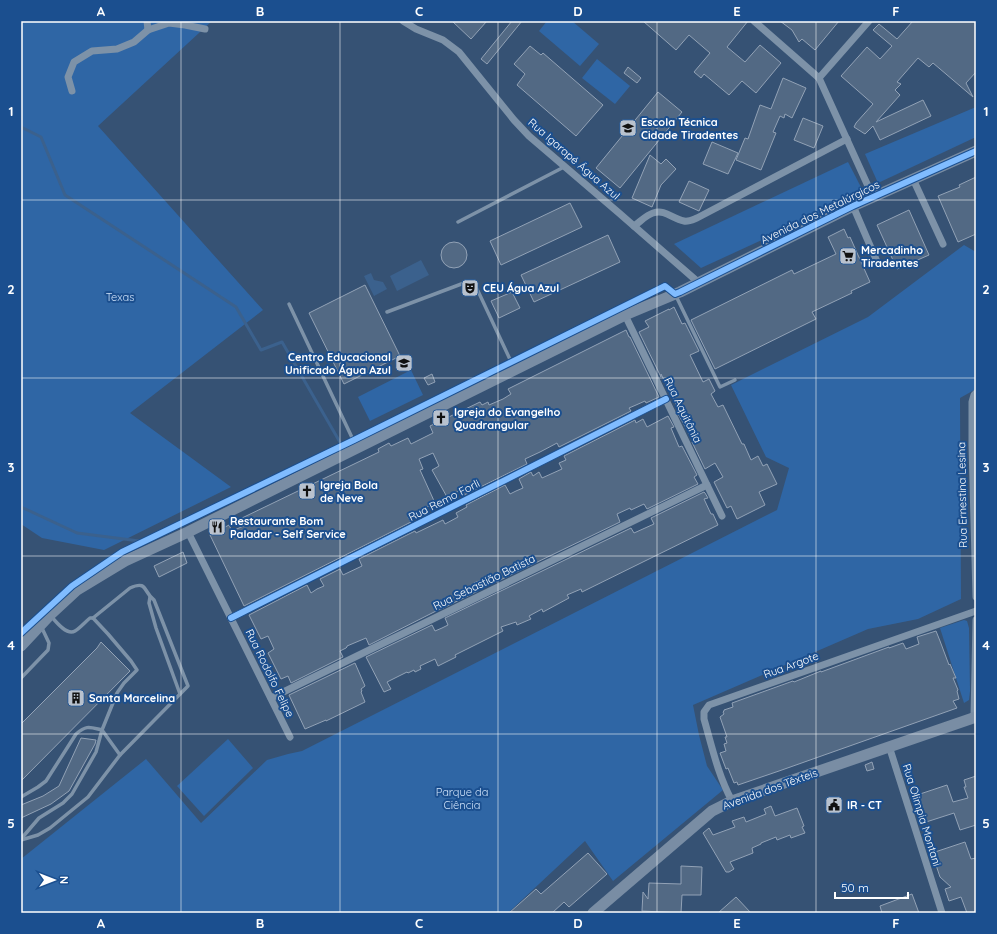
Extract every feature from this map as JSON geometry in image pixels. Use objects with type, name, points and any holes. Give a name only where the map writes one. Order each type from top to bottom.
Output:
[{"type":"main road","name":"Avenida dos Metalúrgicos","points":[[21,646],[50,615],[77,590],[125,561],[188,532],[625,315],[675,294],[853,206],[976,150]]},
{"type":"main road","name":"Avenida dos Têxteis","points":[[593,913],[712,811],[732,801],[975,717]]},
{"type":"street","points":[[147,21],[148,30]]},
{"type":"street","name":"Rua Igarapé Água Azul","points":[[403,21],[416,30],[443,40],[459,52],[514,120],[529,136],[698,282]]},
{"type":"street","points":[[754,21],[819,78],[873,197]]},
{"type":"street","points":[[819,78],[869,21]]},
{"type":"street","points":[[72,92],[68,77],[74,62],[92,50],[117,49],[134,42],[148,30],[169,23],[205,29]]},
{"type":"street","points":[[634,226],[651,214],[658,212],[666,213],[683,221],[689,221],[697,218],[847,139]]},
{"type":"street","points":[[913,179],[942,244]]},
{"type":"street","points":[[853,206],[878,264]]},
{"type":"street","name":"Rua Aquitânia","points":[[625,315],[722,516]]},
{"type":"street","name":"Rua Ernestina Lesina","points":[[976,392],[972,402],[976,597]]},
{"type":"street","name":"Rua Remo Forli","points":[[231,618],[666,399]]},
{"type":"street","name":"Rua Sebastião Batista","points":[[271,698],[707,485]]},
{"type":"street","name":"Rua Rodolfo Felipe","points":[[188,532],[290,737]]},
{"type":"street","name":"Rua Argote","points":[[732,801],[719,772],[704,719],[704,712],[709,705],[976,610]]},
{"type":"street","points":[[975,717],[976,620]]},
{"type":"street","name":"Rua Olimpia Montani","points":[[889,746],[942,913]]},
{"type":"lane","points":[[458,222],[565,166]]},
{"type":"lane","points":[[387,312],[464,282],[470,283],[478,290],[515,370]]},
{"type":"lane","points":[[675,294],[718,386],[720,387],[735,380]]},
{"type":"lane","points":[[289,304],[357,448]]},
{"type":"lane","points":[[21,839],[38,835],[50,828],[88,797],[120,755],[188,686],[154,600],[141,585],[130,588],[74,632],[69,632],[62,628],[50,615]]},
{"type":"lane","points":[[150,597],[149,603],[156,628],[180,694]]},
{"type":"lane","points":[[149,603],[154,600]]},
{"type":"lane","points":[[21,839],[39,818],[63,803],[72,794],[96,752],[102,730],[117,693],[124,683],[137,670],[131,661],[93,618]]},
{"type":"lane","points":[[21,678],[48,650],[49,643],[41,625]]},
{"type":"lane","points":[[21,797],[46,781],[76,734],[83,728],[89,727],[102,730],[120,755]]},
{"type":"green space","name":"Texas","points":[[21,21],[212,21],[98,126],[263,310],[130,413],[231,487],[104,550],[42,538],[21,524]]},
{"type":"green space","points":[[547,21],[572,21],[599,44],[580,66],[539,31]]},
{"type":"green space","points":[[597,59],[630,86],[615,104],[582,78]]},
{"type":"green space","points":[[976,107],[976,137],[878,183],[865,154]]},
{"type":"green space","points":[[848,162],[864,193],[701,268],[674,244]]},
{"type":"green space","name":"Parque da Ciência","points":[[964,245],[976,252],[976,389],[960,398],[961,599],[918,619],[868,629],[693,705],[707,766],[723,790],[613,881],[585,841],[508,913],[21,913],[21,859],[146,759],[201,823],[267,760],[302,751],[777,510],[789,468],[766,457],[731,385],[868,317]]},
{"type":"green space","points":[[411,370],[423,395],[370,421],[358,397]]},
{"type":"green space","points":[[964,620],[967,621],[969,628],[970,691],[969,700],[964,703],[940,628]]},
{"type":"green space","points":[[228,739],[253,768],[204,816],[177,786]]},
{"type":"shaded area","points":[[421,260],[429,275],[397,291],[390,276]]},
{"type":"shaded area","points":[[371,273],[374,280],[383,282],[387,289],[374,296],[364,276]]},
{"type":"building","points":[[452,21],[487,21],[471,39]]},
{"type":"building","points":[[512,21],[522,21],[487,64],[481,59]]},
{"type":"building","points":[[643,21],[748,21],[727,47],[745,62],[760,45],[781,63],[756,93],[742,81],[729,95],[704,74],[701,78],[694,72],[710,53],[689,35],[676,50]]},
{"type":"building","points":[[780,21],[839,21],[815,50],[802,39],[799,42],[792,30]]},
{"type":"building","points":[[913,21],[976,21],[976,72],[966,83],[973,97],[933,63],[929,67],[918,58],[897,82],[901,84],[895,90],[900,95],[876,122],[923,100],[931,116],[880,140],[873,126],[865,134],[854,127],[873,104],[841,76],[867,47],[880,59],[892,46],[873,30],[879,24],[897,39]]},
{"type":"building","points":[[530,46],[541,55],[543,53],[603,105],[576,136],[517,85],[525,74],[514,64]]},
{"type":"building","points":[[628,67],[641,78],[637,83],[624,73]]},
{"type":"building","points":[[783,78],[806,88],[792,118],[785,114],[784,118],[780,116],[773,132],[776,133],[761,170],[736,160],[745,138],[748,139],[760,105],[771,109]]},
{"type":"building","points":[[658,92],[682,112],[620,188],[596,168]]},
{"type":"building","points":[[803,118],[823,126],[814,148],[794,140]]},
{"type":"building","points":[[712,142],[738,153],[728,174],[703,164]]},
{"type":"building","points":[[650,155],[661,164],[666,159],[676,169],[661,185],[652,207],[632,198]]},
{"type":"building","points":[[976,177],[976,234],[958,242],[938,196],[960,187],[959,185]]},
{"type":"building","points":[[689,181],[709,190],[699,211],[679,202]]},
{"type":"building","points":[[570,203],[582,227],[501,265],[490,241]]},
{"type":"building","points":[[909,210],[929,255],[897,269],[877,225]]},
{"type":"building","points":[[844,229],[848,238],[850,237],[870,282],[851,291],[852,293],[812,312],[816,319],[715,369],[691,320],[792,270],[794,274],[836,254],[828,237]]},
{"type":"building","points":[[608,235],[620,262],[534,302],[521,275]]},
{"type":"building","points":[[454,242],[463,246],[467,255],[463,264],[454,268],[445,264],[441,255],[445,246]]},
{"type":"building","points":[[365,285],[400,356],[344,384],[309,313]]},
{"type":"building","points":[[512,292],[520,308],[499,318],[491,301]]},
{"type":"building","points":[[674,307],[682,324],[685,323],[699,351],[690,355],[703,382],[709,379],[715,391],[711,394],[718,407],[723,405],[751,460],[758,456],[763,466],[767,464],[777,484],[759,492],[765,505],[737,519],[731,506],[727,508],[714,482],[723,477],[715,463],[705,469],[692,442],[694,442],[677,412],[679,411],[676,404],[639,332],[649,327],[645,321]]},
{"type":"building","points":[[626,330],[659,397],[629,408],[631,411],[559,447],[557,443],[525,459],[527,464],[462,496],[459,491],[447,497],[432,470],[439,466],[433,453],[419,459],[423,469],[420,470],[435,503],[408,517],[411,522],[244,606],[210,535],[229,525],[232,531],[246,525],[242,518],[379,452],[378,449],[389,443],[391,446],[408,438],[411,444],[433,433],[430,426],[480,402],[482,405],[488,402],[489,405],[503,399],[511,394],[508,389]]},
{"type":"building","points":[[432,374],[435,382],[428,385],[424,378]]},
{"type":"building","points":[[668,416],[674,427],[671,428],[679,447],[682,446],[697,475],[694,477],[698,484],[647,509],[644,504],[617,514],[620,522],[496,582],[493,575],[474,583],[478,591],[369,645],[366,638],[347,646],[340,651],[343,657],[291,683],[288,676],[281,679],[268,653],[274,649],[268,636],[261,639],[249,615],[307,585],[311,593],[324,586],[320,579],[340,569],[343,575],[362,566],[359,559],[415,531],[416,533],[443,520],[445,524],[458,517],[456,513],[467,507],[466,505],[505,485],[510,494],[523,488],[519,479],[531,472],[533,476],[539,472],[542,478],[562,469],[559,463],[566,460],[564,456],[635,420],[636,423],[643,419],[647,427]]},
{"type":"building","points":[[704,492],[708,498],[704,499],[718,525],[582,592],[581,589],[567,595],[569,598],[543,612],[542,609],[529,616],[531,619],[517,625],[516,622],[501,627],[503,631],[455,655],[456,657],[438,666],[435,659],[420,666],[421,669],[415,672],[414,670],[408,673],[407,672],[387,682],[391,689],[384,692],[366,657],[432,625],[435,631],[442,628],[448,625],[445,618],[631,528],[634,533],[654,524],[651,518]]},
{"type":"building","points":[[183,552],[187,563],[159,577],[154,566]]},
{"type":"building","points":[[936,631],[949,665],[950,664],[956,678],[953,678],[958,690],[959,699],[953,701],[957,708],[738,785],[737,782],[734,783],[728,768],[726,769],[720,753],[726,751],[724,744],[727,743],[725,737],[727,737],[720,717],[724,714],[724,710],[733,707],[732,703],[889,647],[903,643],[906,649],[919,644],[917,637]]},
{"type":"building","name":"Santa Marcelina","points":[[101,642],[130,671],[21,781],[21,724],[97,648]]},
{"type":"building","points":[[355,663],[365,686],[361,689],[361,692],[365,702],[326,721],[305,729],[289,695]]},
{"type":"building","points":[[81,738],[96,740],[69,791],[51,804],[21,818],[21,805],[43,796],[59,786]]},
{"type":"building","points":[[872,762],[874,769],[867,771],[865,765]]},
{"type":"building","points":[[976,776],[976,825],[960,830],[954,813],[923,823],[914,796],[947,785],[953,802],[968,798],[964,787],[966,787],[964,780]]},
{"type":"building","points":[[771,806],[775,816],[797,808],[805,833],[791,838],[790,835],[777,840],[776,837],[761,843],[752,848],[753,853],[730,862],[734,869],[726,872],[703,833],[709,828],[713,835],[735,827],[732,821],[744,817],[746,822],[766,814],[764,809]]},
{"type":"building","points":[[965,842],[971,859],[976,858],[976,913],[967,913],[961,897],[949,901],[945,889],[951,887],[940,877],[932,853]]},
{"type":"building","points":[[588,853],[607,874],[569,907],[564,902],[552,913],[509,913],[536,889],[541,894]]},
{"type":"building","points":[[681,866],[702,867],[701,895],[682,895],[681,913],[642,911],[643,892],[648,899],[649,883],[681,884]]},
{"type":"building","points":[[912,894],[919,913],[882,913],[880,906]]},
{"type":"building","points":[[736,897],[751,913],[718,913]]},
{"type":"waterway","points":[[21,127],[41,137],[65,195],[236,307],[261,350],[282,342],[341,444]]},
{"type":"waterway","points":[[21,507],[77,533],[147,542]]},
{"type":"cycle path","points":[[21,633],[72,586],[122,552],[354,440],[665,286],[675,294],[680,292],[853,206],[976,151]]},
{"type":"cycle path","points":[[231,618],[666,399]]},
{"type":"place","name":"Escola Técnica Cidade Tiradentes","points":[[628,128]]},
{"type":"place","name":"Mercadinho Tiradentes","points":[[848,256]]},
{"type":"place","name":"CEU Água Azul","points":[[470,288]]},
{"type":"place","name":"Centro Educacional Unificado Água Azul","points":[[404,363]]},
{"type":"place","name":"Igreja do Evangelho Quadrangular","points":[[441,418]]},
{"type":"place","name":"Igreja Bola de Neve","points":[[307,491]]},
{"type":"place","name":"Restaurante Bom Paladar - Self Service","points":[[217,527]]},
{"type":"place","name":"Santa Marcelina","points":[[76,698]]},
{"type":"place","name":"IR - CT","points":[[834,805]]}]
